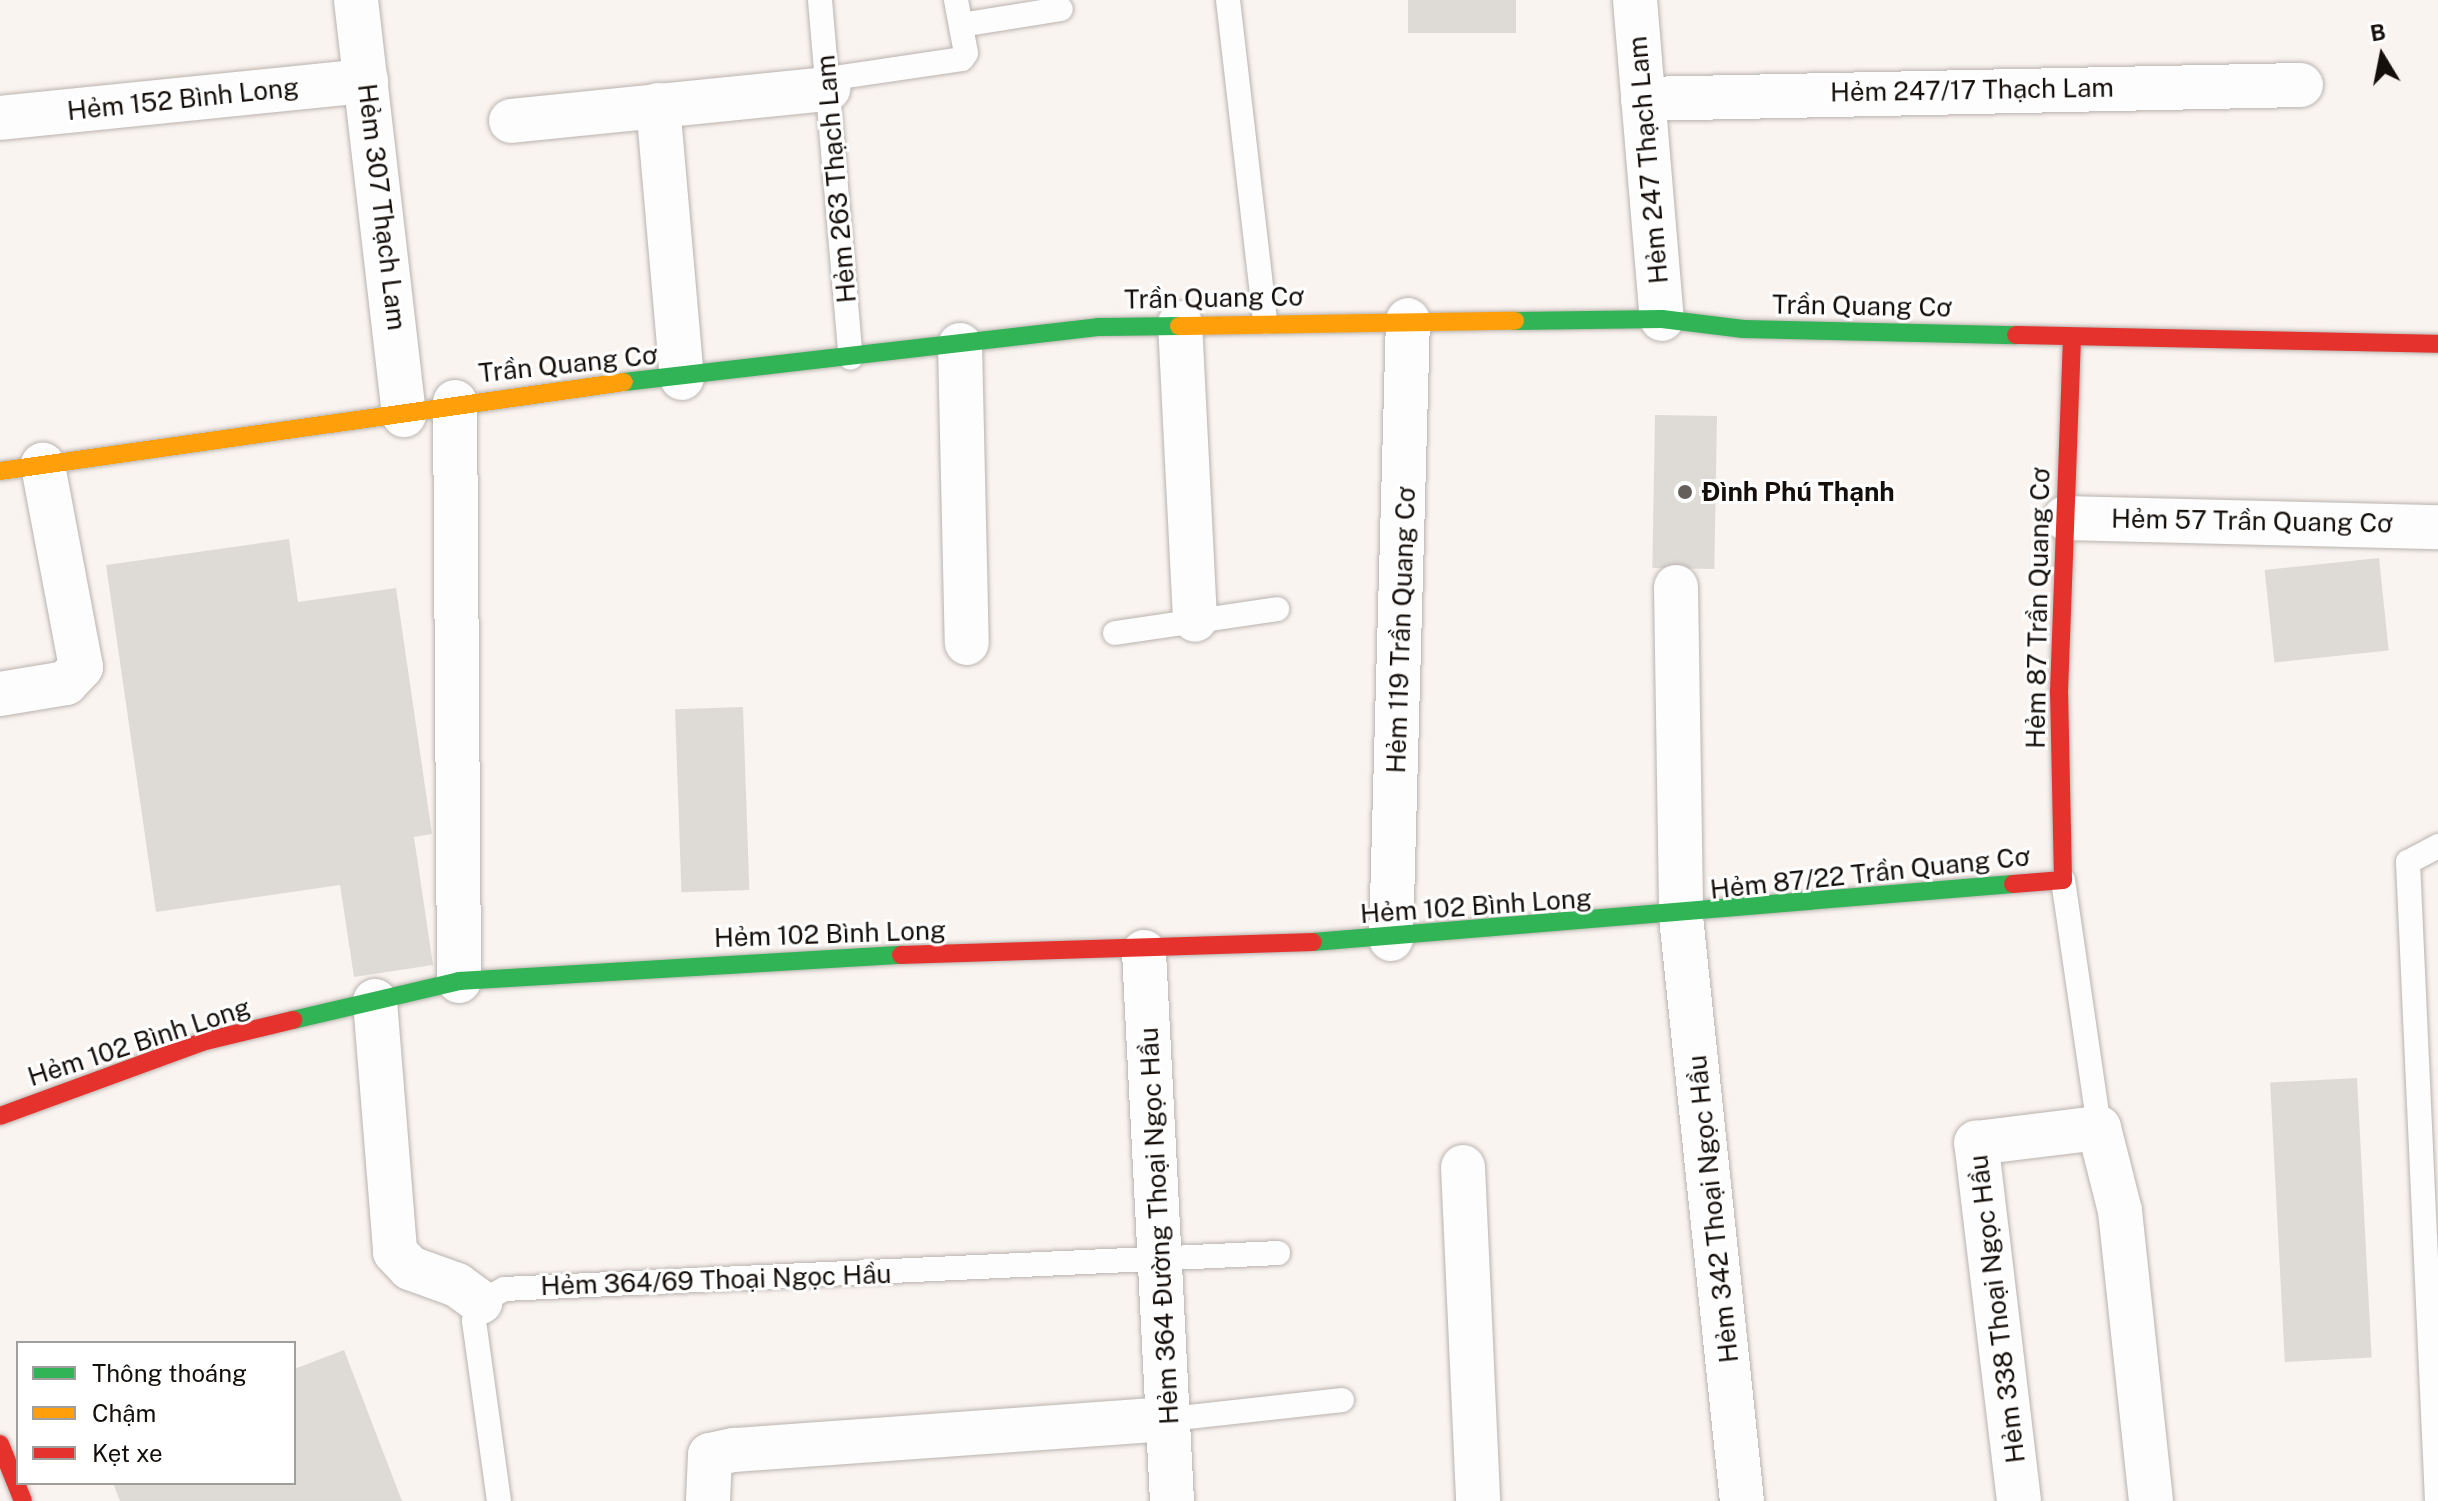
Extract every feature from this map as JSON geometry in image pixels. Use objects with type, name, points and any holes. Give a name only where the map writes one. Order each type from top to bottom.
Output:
[{"type":"street","name":"Hẻm 307 Thạch Lam","points":[[356,0],[404,415]]},
{"type":"street","name":"Hẻm 247 Thạch Lam","points":[[1635,0],[1662,319]]},
{"type":"street","name":"Hẻm 152 Bình Long","points":[[0,118],[366,81]]},
{"type":"street","points":[[511,121],[828,84]]},
{"type":"street","name":"Hẻm 247/17 Thạch Lam","points":[[1643,99],[2301,85]]},
{"type":"street","points":[[658,105],[682,378]]},
{"type":"street","name":"Trần Quang Cơ","points":[[0,471],[404,415],[455,402],[1180,323],[1662,319],[1743,329],[2438,344]]},
{"type":"street","name":"Hẻm 119 Trần Quang Cơ","points":[[1391,939],[1408,320]]},
{"type":"street","points":[[1180,323],[1195,620]]},
{"type":"street","name":"Hẻm 87 Trần Quang Cơ","points":[[2063,880],[2059,692],[2072,337]]},
{"type":"street","points":[[960,345],[967,643]]},
{"type":"street","points":[[455,402],[459,981]]},
{"type":"street","points":[[0,694],[66,683],[81,667],[43,465]]},
{"type":"street","name":"Hẻm 57 Trần Quang Cơ","points":[[2065,518],[2438,527]]},
{"type":"street","name":"Hẻm 342 Thoại Ngọc Hầu","points":[[1676,587],[1681,917],[1742,1501]]},
{"type":"street","name":"Hẻm 87/22 Trần Quang Cơ","points":[[1681,917],[2063,880]]},
{"type":"street","name":"Hẻm 102 Bình Long","points":[[0,1116],[202,1042],[459,981],[737,960],[1144,952],[1391,939],[1681,917]]},
{"type":"street","name":"Hẻm 364 Đường Thoại Ngọc Hầu","points":[[1144,952],[1156,1261],[1170,1419],[1172,1501]]},
{"type":"street","points":[[375,1001],[395,1252],[410,1268],[457,1285],[480,1302]]},
{"type":"street","points":[[2099,1128],[2120,1211],[2151,1501]]},
{"type":"street","name":"Hẻm 338 Thoại Ngọc Hầu","points":[[2019,1501],[1976,1143],[2099,1128]]},
{"type":"street","points":[[1463,1167],[1478,1501]]},
{"type":"street","points":[[708,1501],[710,1455],[734,1450],[1170,1419]]},
{"type":"street","points":[[0,1444],[16,1484]]},
{"type":"lane","name":"Hẻm 263 Thạch Lam","points":[[820,0],[851,358]]},
{"type":"lane","points":[[828,84],[962,59],[961,25],[956,0]]},
{"type":"lane","points":[[1228,0],[1265,322]]},
{"type":"lane","points":[[961,25],[1061,9]]},
{"type":"lane","points":[[1115,633],[1277,609]]},
{"type":"lane","points":[[2437,1501],[2408,862],[2438,846]]},
{"type":"lane","points":[[2063,880],[2099,1128]]},
{"type":"lane","name":"Hẻm 364/69 Thoại Ngọc Hầu","points":[[480,1302],[504,1289],[1278,1253]]},
{"type":"lane","points":[[480,1302],[474,1321],[499,1501]]},
{"type":"lane","points":[[1170,1419],[1342,1400]]},
{"type":"building","points":[[1408,0],[1516,0],[1516,33],[1408,33]]},
{"type":"building","name":"Đình Phú Thạnh","points":[[1655,415],[1717,416],[1714,569],[1652,568]]},
{"type":"building","points":[[289,539],[298,602],[396,588],[432,834],[414,837],[433,965],[354,977],[340,885],[156,912],[106,565]]},
{"type":"building","points":[[2379,558],[2389,650],[2274,663],[2265,570]]},
{"type":"building","points":[[743,707],[749,890],[681,892],[675,709]]},
{"type":"building","points":[[2357,1078],[2372,1358],[2285,1362],[2270,1083]]},
{"type":"building","points":[[344,1350],[402,1501],[120,1501],[114,1485],[296,1485],[296,1368]]},
{"type":"traffic: fast","points":[[1515,321],[1662,319],[1743,329],[2016,335]]},
{"type":"traffic: fast","points":[[624,382],[1098,327],[1179,326]]},
{"type":"traffic: fast","points":[[1313,942],[2013,884]]},
{"type":"traffic: fast","points":[[293,1020],[459,981],[901,955]]},
{"type":"traffic: slow","points":[[1179,326],[1515,321]]},
{"type":"traffic: slow","points":[[0,471],[624,382]]},
{"type":"traffic: jam","points":[[2016,335],[2438,344]]},
{"type":"traffic: jam","points":[[2013,884],[2063,880],[2059,692],[2072,337]]},
{"type":"traffic: jam","points":[[901,955],[1313,942]]},
{"type":"traffic: jam","points":[[0,1116],[202,1042],[293,1020]]},
{"type":"traffic: jam","points":[[0,1444],[16,1484]]},
{"type":"traffic: jam","points":[[17,1485],[23,1501]]},
{"type":"place","name":"Đình Phú Thạnh","points":[[1685,492]]}]
